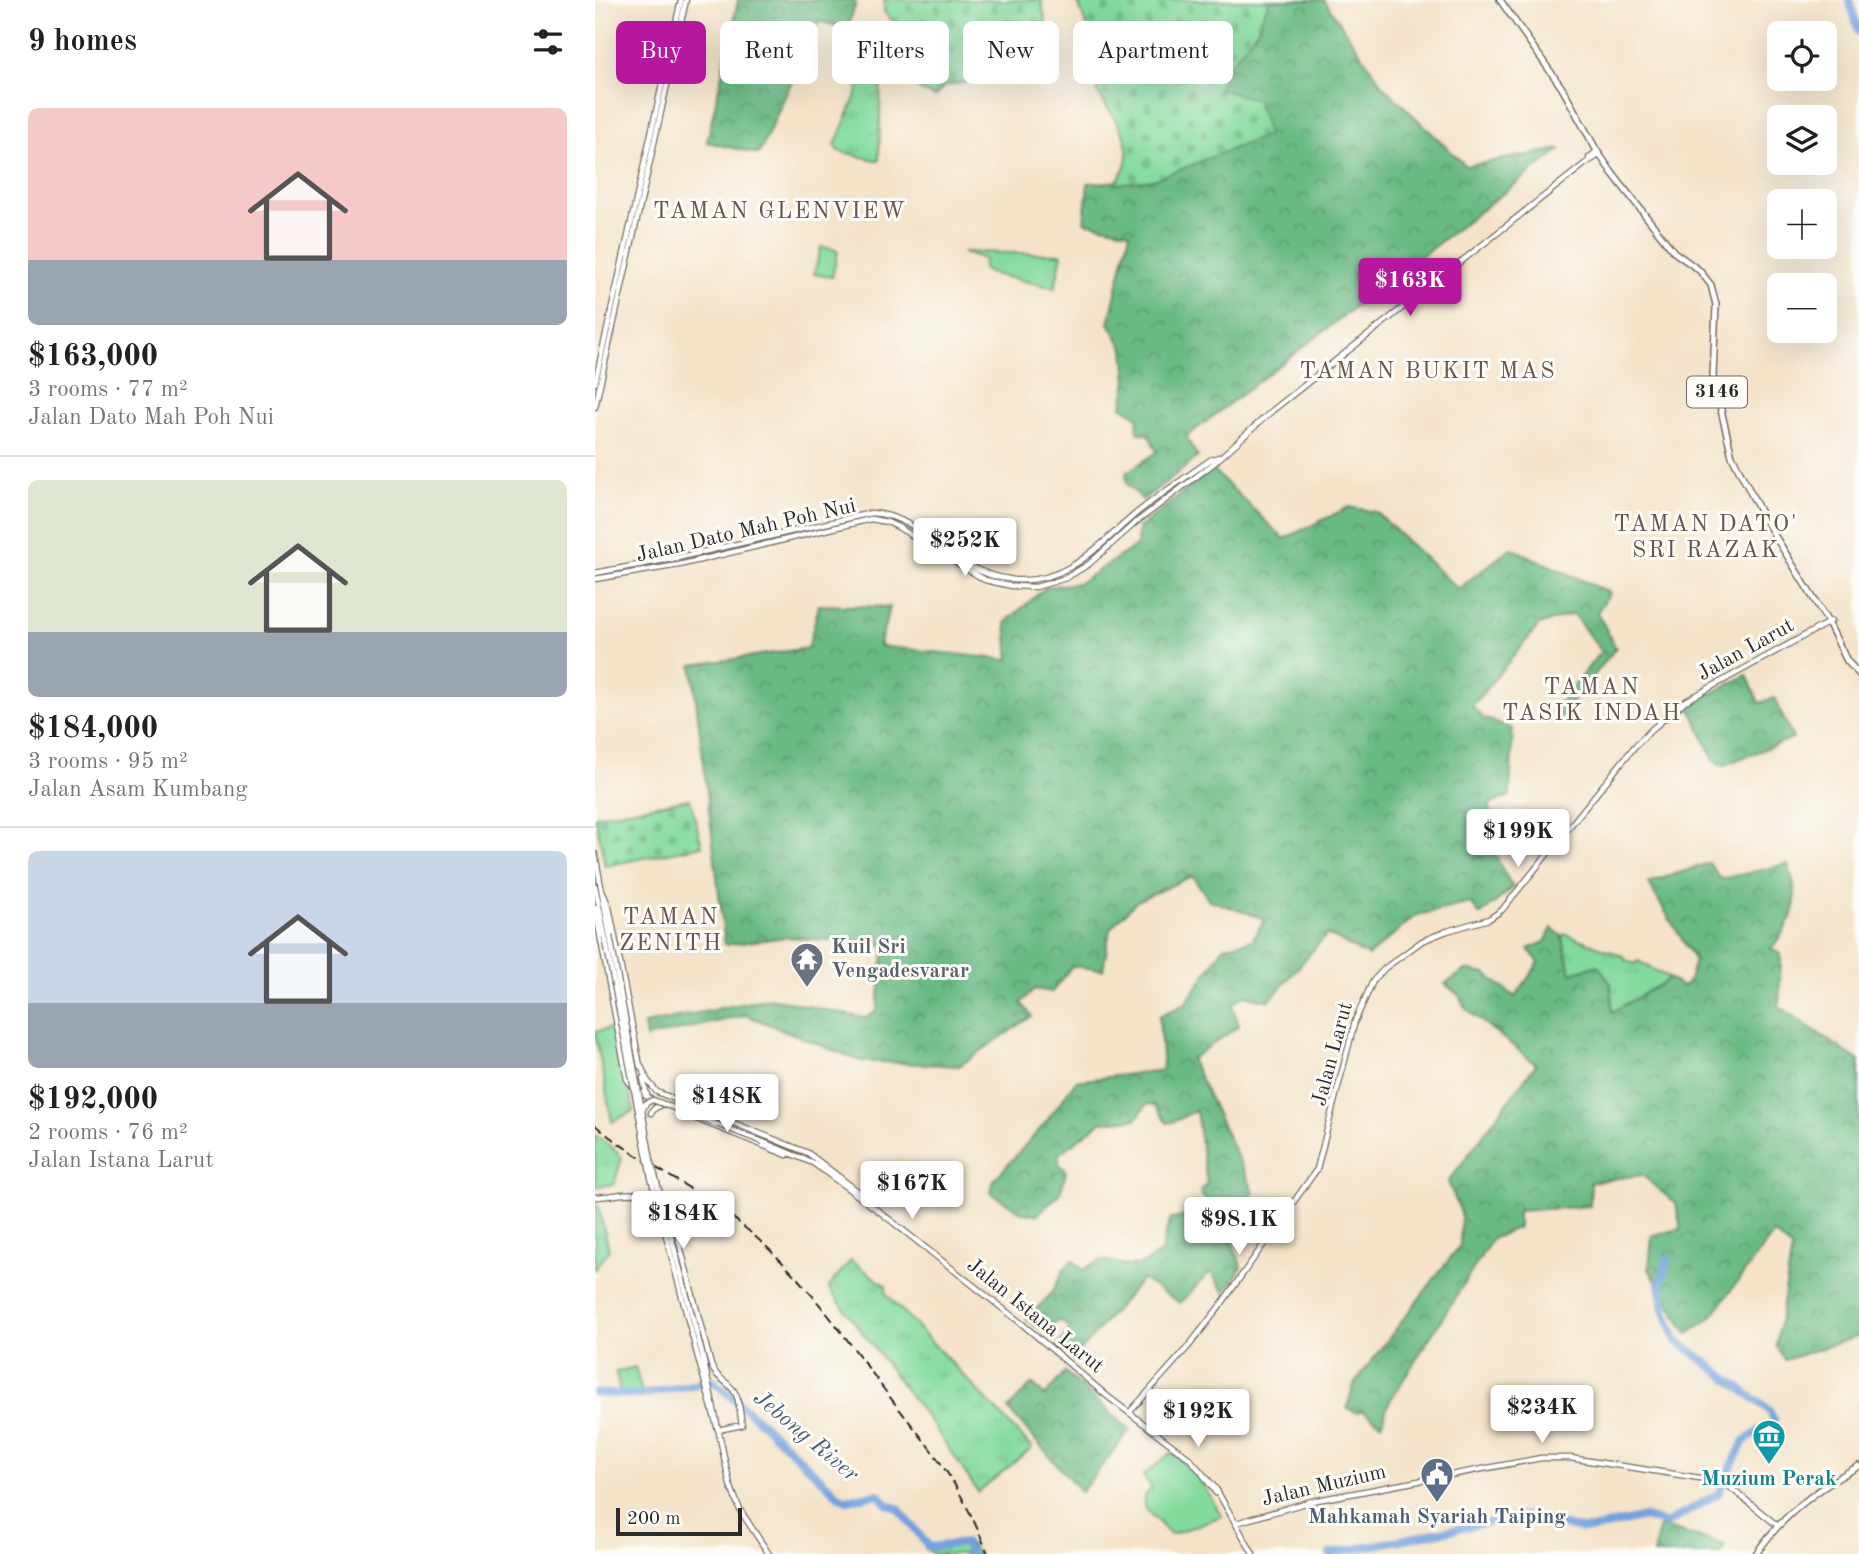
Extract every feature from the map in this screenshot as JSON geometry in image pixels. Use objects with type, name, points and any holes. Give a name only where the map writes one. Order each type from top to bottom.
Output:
[{"type":"main road","points":[[595,383],[681,0]]},
{"type":"main road","points":[[595,407],[687,0]]},
{"type":"main road","name":"3146","points":[[1500,0],[1562,88],[1598,153],[1669,246],[1699,270],[1711,285],[1716,305],[1713,376],[1732,456],[1762,515],[1858,671]]},
{"type":"main road","name":"Jalan Dato Mah Poh Nui","points":[[595,579],[679,565],[879,513],[902,521],[986,574],[1002,579],[1035,580],[1053,576],[1073,567],[1154,500],[1210,460],[1220,456],[1345,352],[1598,153]]},
{"type":"main road","name":"Jalan Dato Mah Poh Nui","points":[[595,573],[871,516]]},
{"type":"main road","name":"Jalan Larut","points":[[1129,1413],[1204,1327],[1317,1169],[1358,1011],[1380,973],[1422,941],[1489,919],[1502,909],[1635,746],[1673,711],[1708,688],[1829,622]]},
{"type":"main road","points":[[595,855],[645,1153],[705,1377],[727,1474],[736,1502],[769,1554]]},
{"type":"main road","points":[[595,886],[608,937],[651,1160],[699,1354]]},
{"type":"main road","points":[[602,891],[609,907],[648,1097]]},
{"type":"main road","points":[[595,908],[626,1074],[634,1088],[641,1084],[640,1064]]},
{"type":"main road","points":[[595,916],[598,923]]},
{"type":"main road","points":[[640,1064],[647,1080],[656,1091],[648,1097]]},
{"type":"main road","name":"Jalan Istana Larut","points":[[634,1088],[662,1105],[783,1154],[800,1158]]},
{"type":"main road","name":"Jalan Istana Larut","points":[[656,1091],[808,1153],[843,1178],[880,1212]]},
{"type":"main road","name":"Jalan Istana Larut","points":[[642,1112],[644,1105],[653,1100],[820,1167],[1183,1453],[1210,1481],[1253,1554]]},
{"type":"main road","points":[[651,1113],[662,1105]]},
{"type":"main road","points":[[595,1197],[642,1193],[659,1197],[671,1211],[711,1365],[717,1377],[736,1394],[742,1425],[718,1430]]},
{"type":"main road","name":"Jalan Muzium","points":[[1236,1523],[1312,1501],[1526,1459],[1570,1458],[1719,1481],[1778,1526]]},
{"type":"main road","points":[[1756,1554],[1778,1526],[1808,1497],[1859,1466]]},
{"type":"green space","points":[[738,0],[852,0],[856,3],[850,21],[832,21],[832,25],[819,21],[818,23],[818,21],[733,21]]},
{"type":"green space","points":[[884,0],[1041,0],[1046,21],[963,21],[963,83],[944,86],[935,97],[919,89],[919,84],[949,84],[949,21],[893,21],[884,12]]},
{"type":"green space","points":[[1077,0],[1269,0],[1257,30],[1233,61],[1233,21],[1085,21]]},
{"type":"green space","points":[[1269,0],[1324,0],[1384,87],[1466,166],[1561,149],[1186,437],[1198,457],[1143,500],[1127,484],[1126,473],[1157,452],[1149,435],[1137,432],[1138,417],[1122,406],[1127,381],[1124,349],[1109,323],[1130,232],[1084,222],[1088,183],[1153,180],[1221,84],[1233,84],[1233,61],[1257,30]]},
{"type":"green space","points":[[720,82],[791,84],[759,154],[707,142]]},
{"type":"green space","points":[[858,84],[881,84],[879,161],[838,151],[835,145],[858,91]]},
{"type":"green space","points":[[1101,84],[1221,84],[1219,89],[1257,100],[1268,135],[1153,180],[1115,184],[1127,159],[1127,147],[1119,126],[1097,91]]},
{"type":"green space","points":[[821,247],[838,252],[832,277],[814,274]]},
{"type":"green space","points":[[962,252],[1062,254],[1055,288],[989,273],[983,269],[984,259]]},
{"type":"green space","points":[[1212,469],[1284,539],[1349,507],[1376,512],[1458,589],[1511,548],[1610,593],[1597,612],[1616,648],[1559,719],[1555,713],[1558,705],[1601,651],[1573,614],[1539,625],[1472,706],[1483,718],[1513,729],[1510,796],[1490,804],[1490,818],[1493,848],[1513,888],[1480,915],[1471,903],[1417,915],[1368,956],[1327,934],[1269,1001],[1245,995],[1232,1004],[1239,1026],[1191,1059],[1254,1192],[1228,1234],[1242,1267],[1225,1292],[1210,1272],[1180,1303],[1142,1279],[1075,1357],[1058,1346],[1070,1328],[1060,1320],[1044,1331],[1026,1319],[1052,1293],[1064,1269],[1073,1260],[1083,1270],[1105,1260],[1128,1265],[1144,1263],[1162,1251],[1171,1219],[1202,1213],[1210,1203],[1202,1196],[1201,1190],[1207,1184],[1196,1111],[1167,1123],[1155,1105],[1147,1104],[1136,1119],[1101,1122],[1059,1154],[1059,1163],[1066,1171],[1061,1190],[1037,1215],[1023,1213],[991,1193],[993,1181],[1042,1127],[1076,1081],[1163,1070],[1159,1016],[1186,1003],[1224,947],[1252,940],[1265,919],[1209,900],[1192,876],[1137,901],[1110,929],[1103,970],[1072,966],[1052,992],[1035,989],[1021,1003],[1032,1016],[959,1066],[860,1061],[746,1015],[646,1038],[644,1024],[770,998],[865,1018],[877,1011],[885,945],[787,937],[725,945],[692,665],[808,648],[819,605],[890,607],[879,646],[1009,660],[1006,622],[1046,587],[1079,583],[1137,545],[1138,528]]},
{"type":"green space","points":[[1747,675],[1759,703],[1774,698],[1793,738],[1722,766],[1714,761],[1689,705]]},
{"type":"green space","points":[[690,799],[702,846],[605,866],[595,816]]},
{"type":"green space","points":[[1709,863],[1721,879],[1788,864],[1795,890],[1794,909],[1771,949],[1781,954],[1779,1006],[1859,1061],[1859,1336],[1785,1360],[1776,1346],[1792,1249],[1774,1233],[1710,1318],[1687,1334],[1649,1269],[1652,1235],[1681,1229],[1676,1204],[1642,1175],[1591,1182],[1590,1206],[1518,1211],[1518,1227],[1492,1239],[1388,1404],[1382,1424],[1361,1410],[1357,1413],[1347,1408],[1354,1384],[1460,1245],[1461,1213],[1448,1182],[1536,1064],[1465,1008],[1459,995],[1445,984],[1466,970],[1486,974],[1515,997],[1539,962],[1528,949],[1545,942],[1552,928],[1562,936],[1571,973],[1598,965],[1611,984],[1612,1012],[1670,979],[1683,987],[1688,983],[1695,961],[1648,883]]},
{"type":"green space","points":[[1566,934],[1625,957],[1625,960],[1635,964],[1638,961],[1669,978],[1650,992],[1611,1013],[1571,973],[1562,936]]},
{"type":"green space","points":[[615,1027],[634,1111],[612,1122],[595,1032]]},
{"type":"green space","points":[[595,1135],[622,1158],[614,1184],[595,1187]]},
{"type":"green space","points":[[595,1205],[598,1205],[609,1250],[595,1269]]},
{"type":"green space","points":[[851,1260],[886,1286],[886,1294],[1032,1448],[978,1492],[934,1427],[828,1287]]},
{"type":"green space","points":[[635,1367],[642,1392],[620,1393],[616,1372]]},
{"type":"green space","points":[[1065,1372],[1130,1430],[1081,1492],[1008,1409],[1032,1384],[1045,1396]]},
{"type":"green space","points":[[1172,1452],[1198,1477],[1222,1516],[1171,1535],[1144,1507],[1144,1497],[1152,1488],[1143,1476]]},
{"type":"green space","points":[[1660,1526],[1725,1545],[1721,1554],[1653,1554]]},
{"type":"green space","points":[[970,1544],[978,1554],[933,1554],[926,1549]]},
{"type":"waterway","points":[[1849,0],[1859,32]]},
{"type":"waterway","points":[[1668,1259],[1660,1284],[1664,1309],[1676,1340],[1769,1410],[1774,1420]]},
{"type":"waterway","name":"Jebong River","points":[[595,1393],[640,1395],[713,1381],[840,1497],[847,1500],[878,1494],[888,1505],[898,1508],[929,1547],[965,1543],[970,1554]]},
{"type":"waterway","points":[[1724,1481],[1744,1441],[1760,1431]]},
{"type":"waterway","points":[[1330,1554],[1524,1516],[1581,1529],[1593,1529],[1644,1517],[1666,1524],[1719,1493],[1722,1485]]},
{"type":"railway","points":[[595,1125],[631,1152],[726,1213],[783,1263],[835,1324],[945,1470],[968,1508],[988,1554]]},
{"type":"place","name":"Kuil Sri Vengadesvarar","points":[[807,989]]},
{"type":"place","name":"Muzium Perak","points":[[1769,1466]]},
{"type":"place","name":"Mahkamah Syariah Taiping","points":[[1437,1504]]},
{"type":"district","name":"TAMAN GLENVIEW","points":[[780,211]]},
{"type":"district","name":"TAMAN BUKIT MAS","points":[[1428,371]]},
{"type":"district","name":"TAMAN DATO' SRI RAZAK","points":[[1706,537]]},
{"type":"district","name":"TAMAN TASIK INDAH","points":[[1592,700]]},
{"type":"district","name":"TAMAN ZENITH","points":[[671,930]]}]
